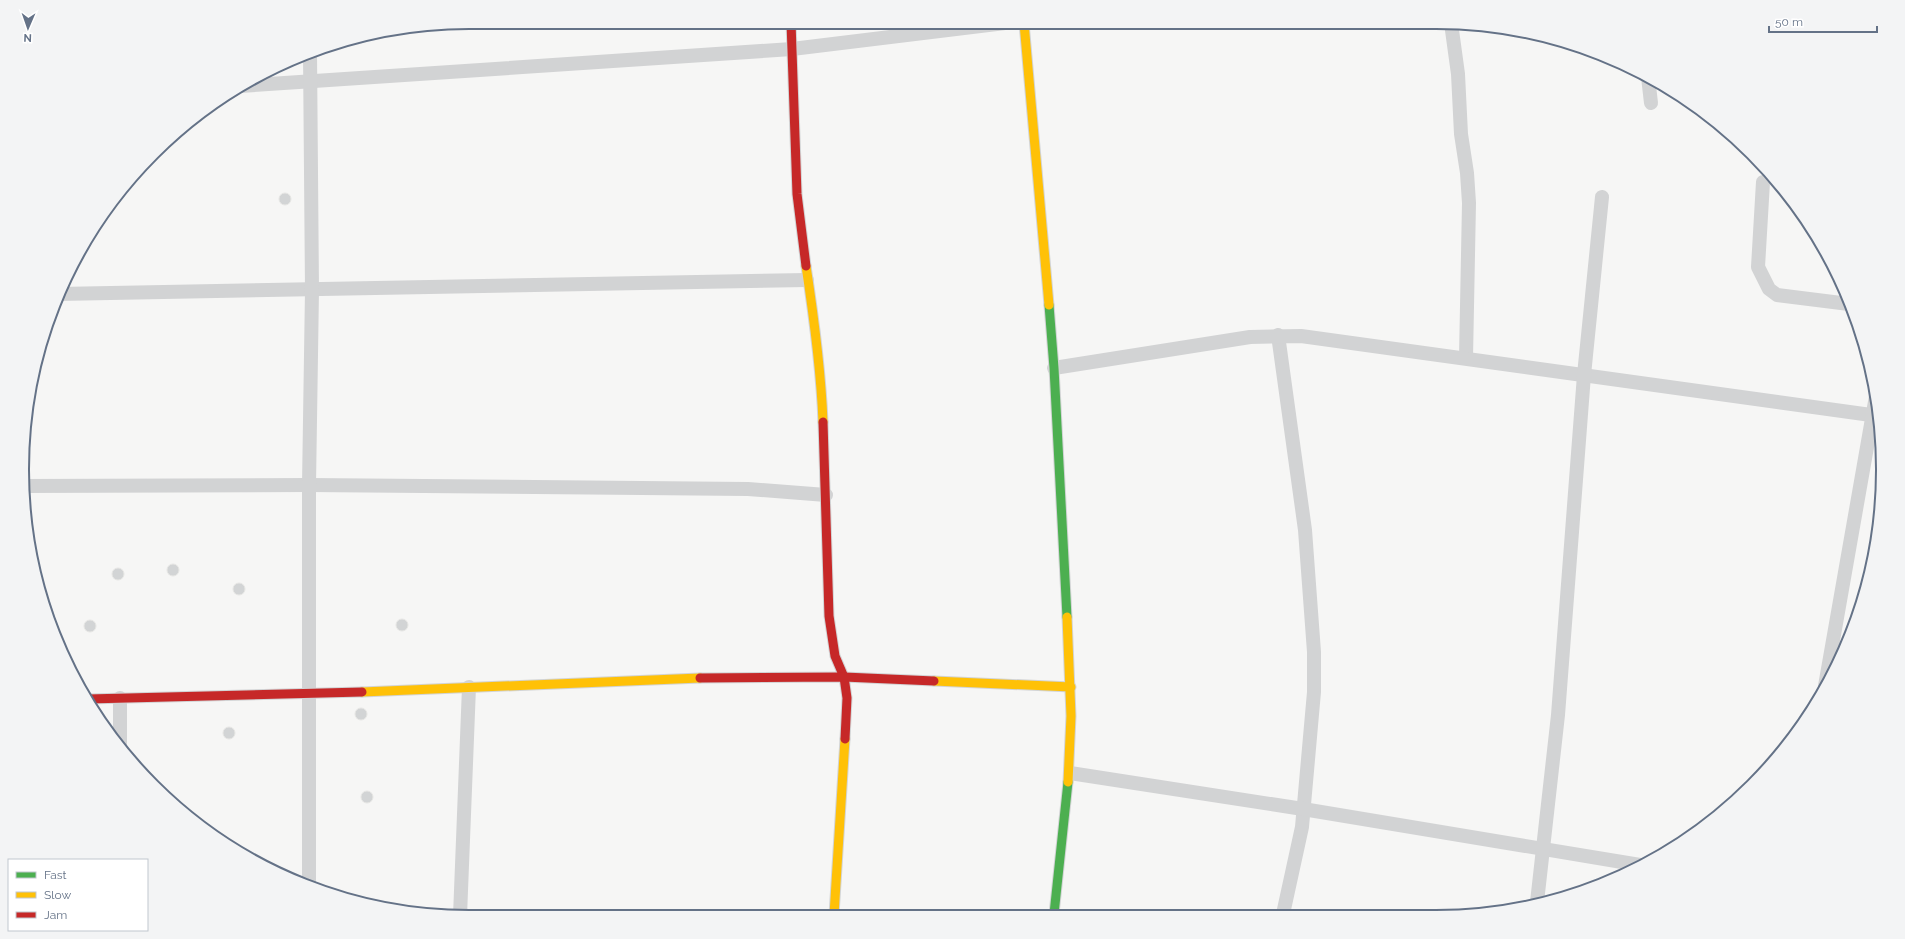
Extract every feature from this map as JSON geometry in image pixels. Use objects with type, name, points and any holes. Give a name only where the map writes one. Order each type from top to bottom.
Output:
[{"type":"street","points":[[791,29],[797,194],[822,392],[829,616],[835,656],[844,677],[847,698],[834,910]]},
{"type":"street","points":[[254,85],[792,49],[950,29]]},
{"type":"street","points":[[1025,29],[1054,368],[1071,687],[1072,726],[1070,773],[1054,910]]},
{"type":"street","points":[[1452,30],[1458,74],[1460,134],[1467,173],[1469,203],[1466,358]]},
{"type":"street","points":[[309,879],[309,485],[312,290],[310,59]]},
{"type":"street","points":[[1649,84],[1651,103]]},
{"type":"street","points":[[1764,182],[1758,267],[1769,289],[1777,295],[1843,303]]},
{"type":"street","points":[[1537,898],[1558,715],[1584,375],[1602,197]]},
{"type":"street","points":[[66,294],[808,280]]},
{"type":"street","points":[[1054,368],[1250,337],[1278,335],[1331,339],[1871,415]]},
{"type":"street","points":[[1278,335],[1305,530],[1314,652],[1314,692],[1299,844],[1284,910]]},
{"type":"street","points":[[1828,670],[1872,411]]},
{"type":"street","points":[[30,486],[309,485],[748,489],[826,495]]},
{"type":"street","points":[[94,699],[310,694],[724,677],[844,677],[1071,687]]},
{"type":"street","points":[[460,910],[469,687]]},
{"type":"street","points":[[120,698],[120,738]]},
{"type":"street","points":[[1070,773],[1303,809],[1632,864]]},
{"type":"building","points":[[283,193],[287,193],[291,199],[287,205],[283,205],[279,201],[279,197]]},
{"type":"building","points":[[171,564],[175,564],[179,570],[175,576],[171,576],[167,572],[167,568]]},
{"type":"building","points":[[116,568],[120,568],[124,574],[120,580],[116,580],[112,576],[112,572]]},
{"type":"building","points":[[237,583],[241,583],[245,589],[241,595],[237,595],[233,591],[233,587]]},
{"type":"building","points":[[400,619],[404,619],[408,625],[404,631],[400,631],[396,627],[396,623]]},
{"type":"building","points":[[88,620],[92,620],[96,626],[92,632],[88,632],[84,628],[84,624]]},
{"type":"building","points":[[359,708],[363,708],[367,714],[363,720],[359,720],[355,716],[355,712]]},
{"type":"building","points":[[227,727],[231,727],[235,733],[231,739],[227,739],[223,735],[223,731]]},
{"type":"building","points":[[365,791],[369,791],[373,797],[369,803],[365,803],[361,799],[361,795]]},
{"type":"traffic: fast","points":[[1049,305],[1054,368],[1067,617]]},
{"type":"traffic: fast","points":[[1054,910],[1068,782]]},
{"type":"traffic: slow","points":[[1025,29],[1049,305]]},
{"type":"traffic: slow","points":[[806,266],[817,344],[823,422]]},
{"type":"traffic: slow","points":[[1067,617],[1071,716],[1068,782]]},
{"type":"traffic: slow","points":[[362,692],[700,678]]},
{"type":"traffic: slow","points":[[934,681],[1071,687]]},
{"type":"traffic: slow","points":[[834,910],[845,739]]},
{"type":"traffic: jam","points":[[791,29],[797,194],[806,266]]},
{"type":"traffic: jam","points":[[823,422],[829,616],[835,656],[844,677],[847,698],[845,739]]},
{"type":"traffic: jam","points":[[700,678],[844,677],[934,681]]},
{"type":"traffic: jam","points":[[94,699],[362,692]]}]
